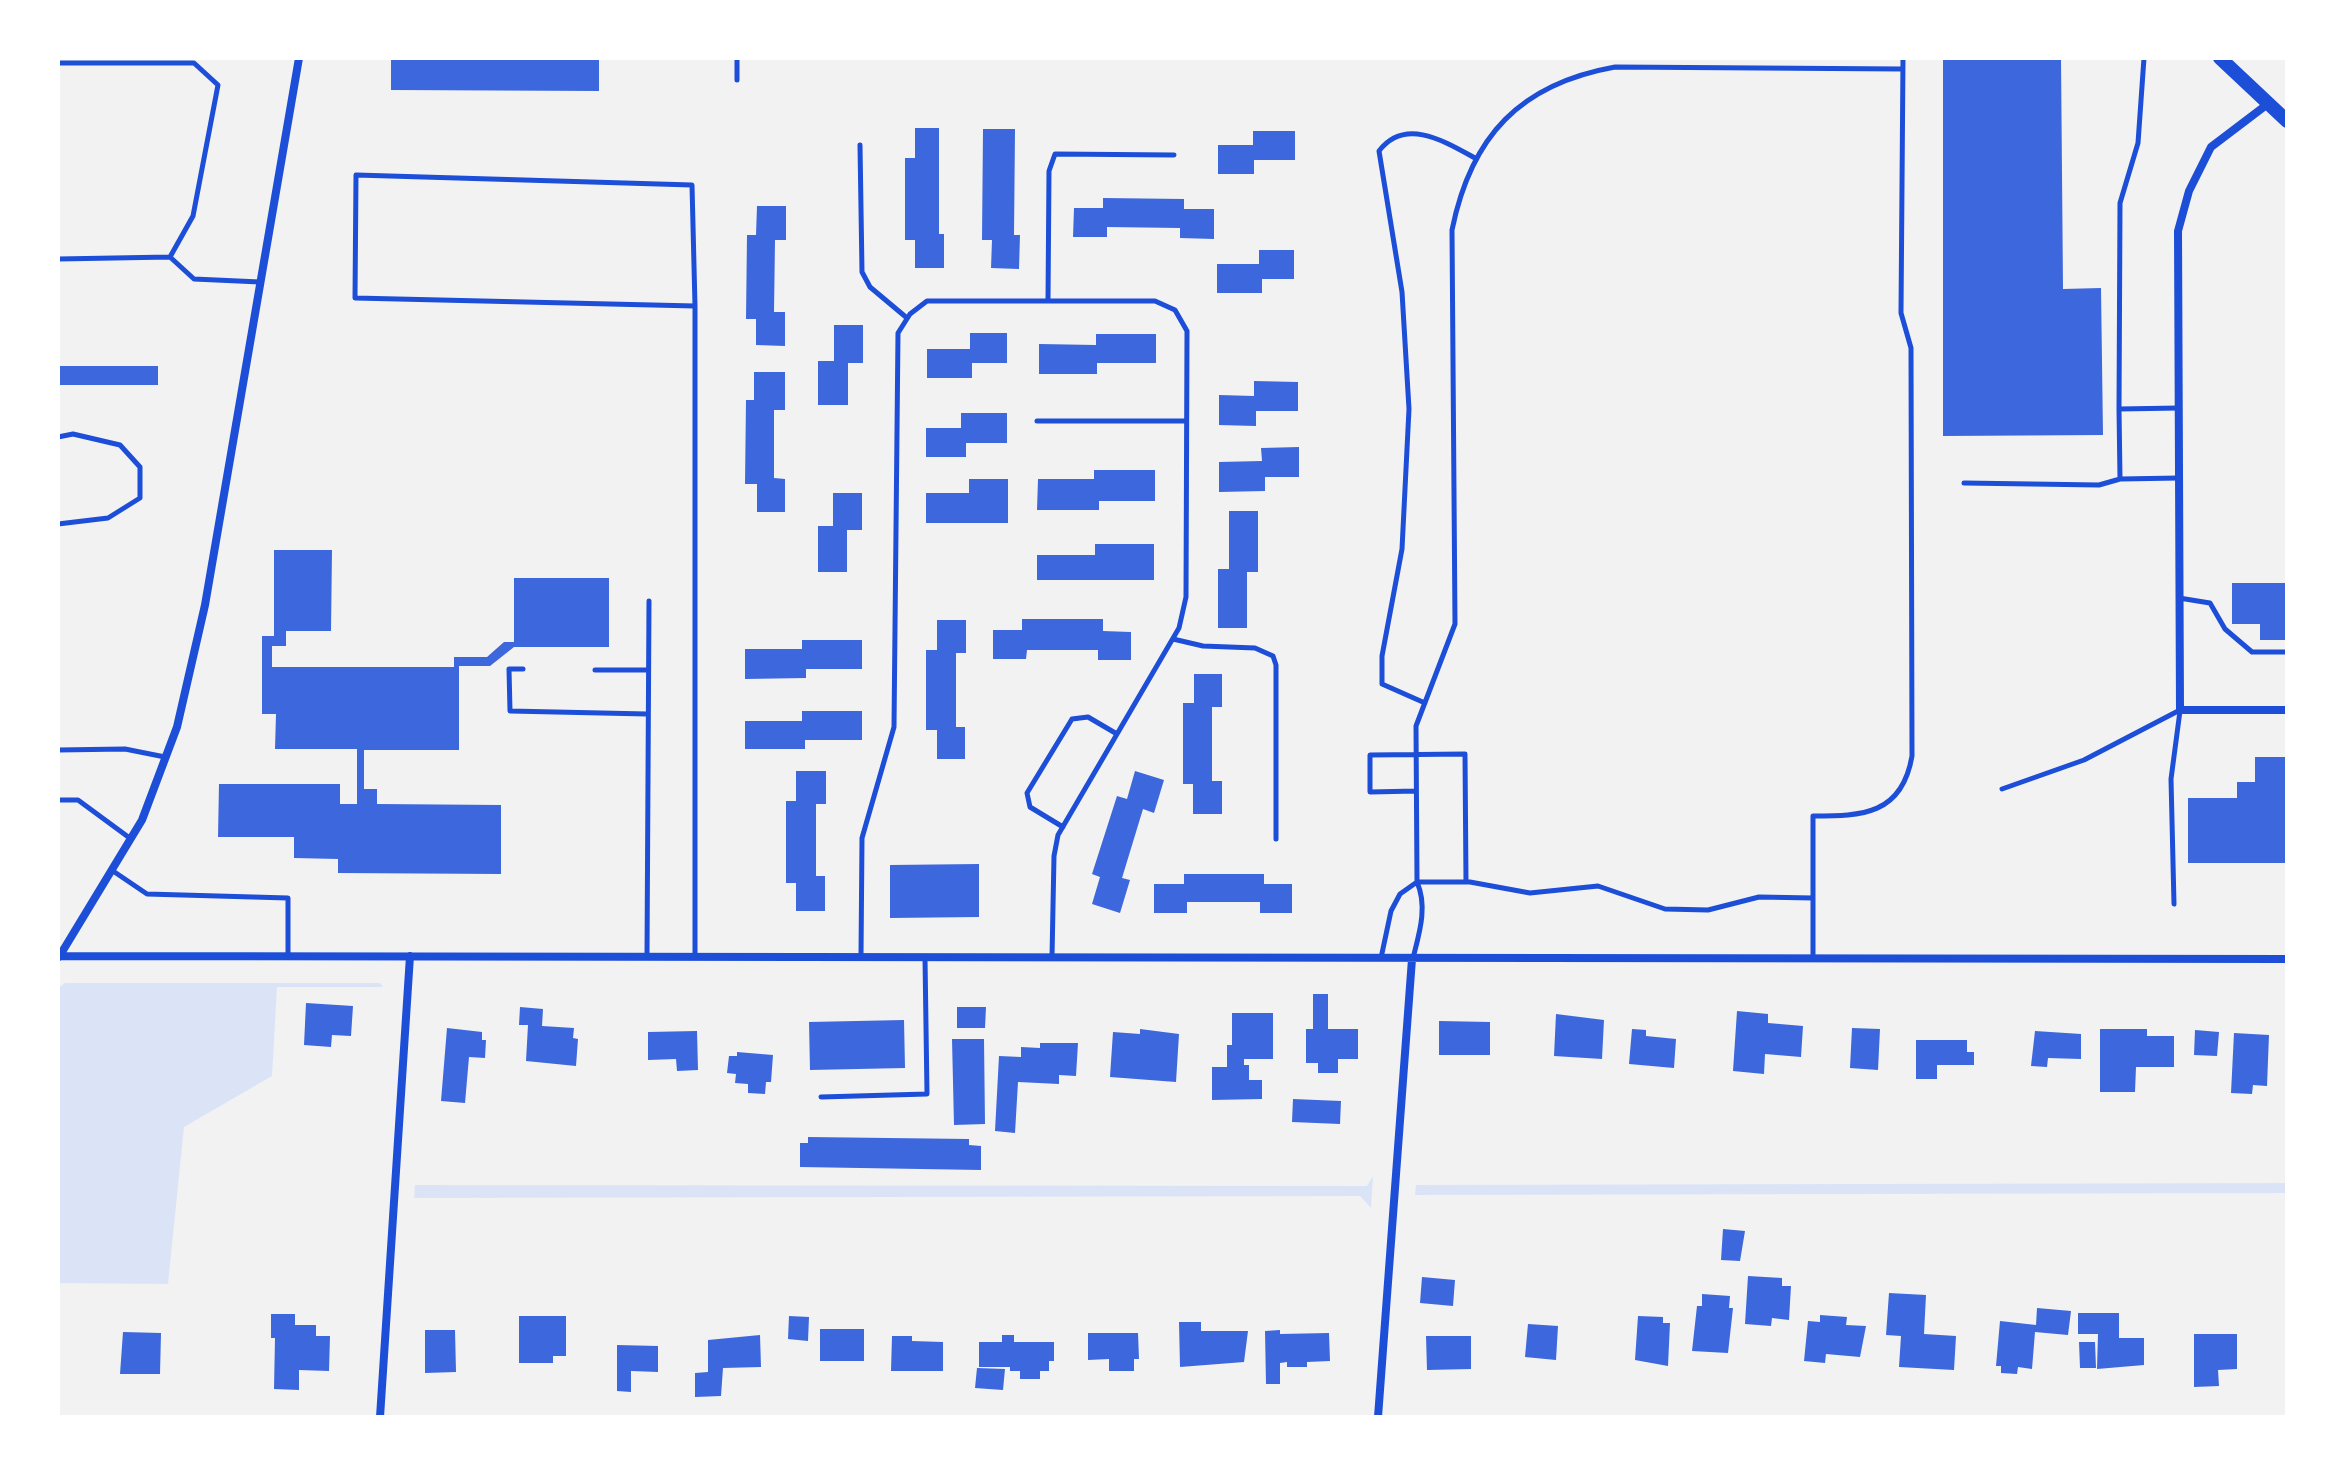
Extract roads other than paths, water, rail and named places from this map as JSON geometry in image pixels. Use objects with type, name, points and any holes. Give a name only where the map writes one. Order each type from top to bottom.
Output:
[{"type":"main road","points":[[2220,58],[2287,121]]},
{"type":"street","points":[[59,957],[131,839],[177,727],[205,605],[299,58]]},
{"type":"street","points":[[2269,102],[2211,147],[2189,191],[2178,231],[2180,710],[2287,710]]},
{"type":"street","points":[[380,1417],[410,956]]},
{"type":"street","points":[[59,957],[2287,959]]},
{"type":"street","points":[[1378,1417],[1412,959]]},
{"type":"lane","points":[[737,58],[737,80]]},
{"type":"lane","points":[[1813,960],[1813,816],[1862,816],[1877,809],[1900,788],[1909,774],[1912,756],[1911,348],[1901,313],[1903,58]]},
{"type":"lane","points":[[2120,479],[2120,203],[2138,143],[2141,59]]},
{"type":"lane","points":[[58,63],[194,63],[218,85],[193,216],[170,257]]},
{"type":"lane","points":[[1412,959],[1421,926],[1422,893],[1417,882],[1416,726],[1455,624],[1452,230],[1458,198],[1475,158],[1491,134],[1519,106],[1548,87],[1583,73],[1615,67],[1903,69]]},
{"type":"lane","points":[[1425,703],[1382,684],[1382,656],[1402,549],[1409,409],[1402,292],[1379,151],[1389,138],[1410,132],[1437,137],[1475,158]]},
{"type":"lane","points":[[860,145],[862,272],[870,287],[907,318]]},
{"type":"lane","points":[[1048,301],[1049,171],[1055,154],[1174,155]]},
{"type":"lane","points":[[695,306],[355,298],[356,175],[692,185],[695,306],[695,957]]},
{"type":"lane","points":[[58,259],[170,257],[194,279],[261,282]]},
{"type":"lane","points":[[861,958],[862,838],[894,727],[898,333],[907,318],[927,301],[1155,301],[1175,310],[1187,331],[1186,597],[1173,639],[1063,827],[1054,856],[1052,958]]},
{"type":"lane","points":[[2119,409],[2179,408]]},
{"type":"lane","points":[[1037,421],[1186,421]]},
{"type":"lane","points":[[58,437],[73,434],[120,445],[140,467],[140,498],[108,518],[58,524]]},
{"type":"lane","points":[[1964,483],[2099,485],[2120,479],[2179,478]]},
{"type":"lane","points":[[2179,598],[2210,603],[2225,629],[2252,652],[2287,652]]},
{"type":"lane","points":[[647,957],[649,601]]},
{"type":"lane","points":[[1173,639],[1203,646],[1255,648],[1273,656],[1276,665],[1276,839]]},
{"type":"lane","points":[[523,669],[509,669],[510,711],[647,714]]},
{"type":"lane","points":[[595,670],[647,670]]},
{"type":"lane","points":[[2002,789],[2084,760],[2180,710]]},
{"type":"lane","points":[[2174,904],[2171,779],[2180,710]]},
{"type":"lane","points":[[1063,827],[1030,807],[1027,793],[1072,719],[1088,717],[1117,734]]},
{"type":"lane","points":[[58,750],[125,749],[166,757]]},
{"type":"lane","points":[[1416,791],[1370,792],[1370,755],[1465,754],[1466,882]]},
{"type":"lane","points":[[58,800],[78,800],[131,839]]},
{"type":"lane","points":[[113,871],[147,894],[288,898],[288,956]]},
{"type":"lane","points":[[1381,960],[1391,911],[1400,894],[1417,882],[1466,882],[1530,893],[1598,886],[1665,909],[1708,910],[1759,897],[1813,898]]},
{"type":"lane","points":[[821,1097],[927,1094],[925,958]]}]
